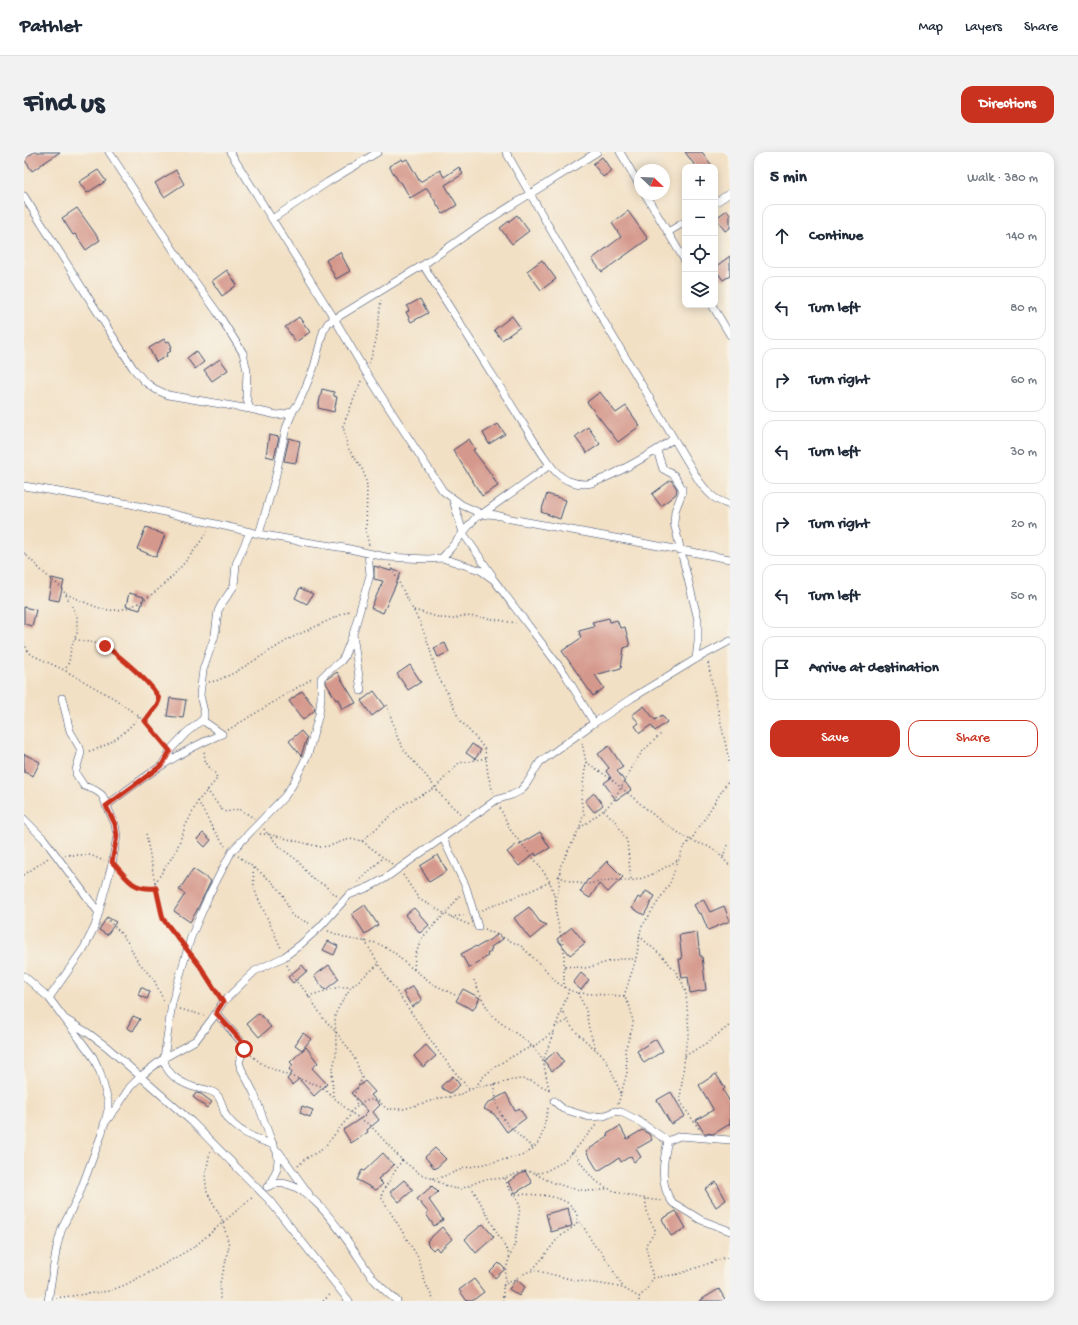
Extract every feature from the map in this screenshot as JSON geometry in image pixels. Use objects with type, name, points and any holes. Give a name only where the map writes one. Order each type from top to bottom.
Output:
[{"type":"street","points":[[109,152],[243,353],[247,371],[246,396],[250,409]]},
{"type":"street","points":[[230,152],[334,318],[365,371],[443,491],[453,500],[482,514],[489,513],[511,519],[730,559]]},
{"type":"street","points":[[272,219],[328,182],[378,152]]},
{"type":"street","points":[[506,152],[699,481],[709,495],[720,502],[730,505]]},
{"type":"street","points":[[259,534],[280,460],[286,428],[293,410],[299,402],[309,379],[325,327],[334,318],[423,265],[482,224],[598,152]]},
{"type":"street","points":[[620,152],[634,176]]},
{"type":"street","points":[[718,201],[730,193]]},
{"type":"street","points":[[24,196],[133,368],[144,381],[155,389],[168,395],[277,415],[285,414],[293,410]]},
{"type":"street","points":[[649,200],[682,256]]},
{"type":"street","points":[[668,232],[682,224]]},
{"type":"street","points":[[423,265],[550,465],[555,471],[569,481],[586,484],[602,479],[657,451],[674,439]]},
{"type":"street","points":[[714,308],[730,335]]},
{"type":"street","points":[[657,451],[663,469],[674,475],[682,488],[682,493],[675,510],[674,523],[698,620],[696,659]]},
{"type":"street","points":[[442,558],[476,517],[550,465]]},
{"type":"street","points":[[24,486],[130,504],[259,534],[346,548],[386,557],[428,559],[442,558],[480,570],[494,580]]},
{"type":"street","points":[[453,500],[463,533],[494,580],[565,674],[594,723]]},
{"type":"street","points":[[162,765],[170,751],[186,733],[202,720],[204,712],[200,695],[201,681],[206,660],[215,635],[220,604],[234,586],[236,564],[250,532]]},
{"type":"street","points":[[275,1147],[238,1128],[224,1112],[220,1098],[211,1092],[191,1086],[172,1075],[164,1065],[171,1007],[191,937],[209,895],[232,851],[258,822],[285,796],[293,784],[308,754],[320,707],[321,681],[323,676],[344,657],[354,634],[360,606],[370,575],[368,553]]},
{"type":"street","points":[[354,634],[362,690]]},
{"type":"street","points":[[104,1124],[117,1108],[130,1087],[141,1076],[164,1058],[196,1040],[223,1002],[255,971],[284,957],[300,945],[320,927],[349,895],[369,887],[398,869],[496,800],[512,796],[520,791],[527,783],[540,762],[551,753],[632,698],[696,659],[730,641]]},
{"type":"street","points":[[49,998],[84,948],[95,926],[112,863],[117,836],[115,824],[102,795],[95,790],[84,786],[77,777],[76,770],[81,753],[80,748],[70,731],[62,698]]},
{"type":"street","points":[[202,720],[222,734]]},
{"type":"street","points":[[106,806],[162,765],[202,742],[222,734]]},
{"type":"street","points":[[24,819],[44,839],[99,913]]},
{"type":"street","points":[[443,838],[466,887],[478,927]]},
{"type":"street","points":[[24,976],[49,998],[93,1057],[100,1072],[108,1101],[108,1110],[104,1124],[78,1197],[62,1228],[57,1246],[48,1300]]},
{"type":"street","points":[[214,1016],[243,1043],[244,1048],[239,1062],[254,1092],[271,1140],[275,1147],[311,1198],[351,1246],[374,1281],[397,1301]]},
{"type":"street","points":[[65,1019],[101,1042],[141,1076],[213,1142],[269,1200],[349,1301]]},
{"type":"street","points":[[553,1098],[563,1109],[583,1116],[604,1116],[615,1112],[621,1112],[637,1120],[668,1141]]},
{"type":"street","points":[[668,1141],[680,1136],[730,1140]]},
{"type":"street","points":[[668,1141],[665,1152],[664,1175],[665,1189],[669,1199],[673,1203],[702,1220],[730,1231]]},
{"type":"street","points":[[269,1186],[277,1169],[278,1160],[275,1147]]},
{"type":"street","points":[[260,1192],[269,1186],[278,1183],[293,1186],[311,1198]]},
{"type":"path","points":[[368,553],[369,545],[366,532],[367,493],[365,476],[348,448],[343,426],[374,349],[377,338],[382,290]]},
{"type":"path","points":[[66,594],[94,606],[110,610],[119,610],[132,606],[153,593],[188,559],[212,522]]},
{"type":"path","points":[[24,553],[45,574],[58,583],[66,594],[76,617],[78,627],[71,648],[69,662],[64,670]]},
{"type":"path","points":[[386,557],[395,578],[414,610],[430,646],[437,674],[459,719],[481,744],[486,758],[488,775],[496,800],[511,831],[550,882],[556,901]]},
{"type":"path","points":[[201,681],[212,682],[234,673],[291,638],[360,606]]},
{"type":"path","points":[[414,610],[441,618],[454,619],[462,616],[480,617],[529,626]]},
{"type":"path","points":[[75,639],[83,642],[100,644],[115,653],[124,660],[156,693],[159,700],[145,721]]},
{"type":"path","points":[[24,643],[32,655],[64,670],[115,699],[145,721],[170,751]]},
{"type":"path","points":[[706,655],[730,765]]},
{"type":"path","points":[[222,734],[312,678],[323,676]]},
{"type":"path","points":[[387,705],[398,739],[404,750],[443,798],[469,820]]},
{"type":"path","points":[[81,753],[98,749],[108,744],[127,731],[138,716]]},
{"type":"path","points":[[579,829],[604,810],[616,797],[643,751],[662,733]]},
{"type":"path","points":[[564,988],[564,950],[556,914],[556,901],[559,890],[558,876],[560,867],[579,829],[584,814],[581,800],[586,762],[579,735]]},
{"type":"path","points":[[155,883],[176,851],[185,827],[198,801],[216,781],[217,776],[205,760],[202,742]]},
{"type":"path","points":[[362,841],[404,804],[435,788],[459,763],[486,758]]},
{"type":"path","points":[[586,762],[621,787],[662,822],[690,840],[717,852],[730,866]]},
{"type":"path","points":[[615,1112],[627,1073],[625,1050],[633,1022],[630,1007],[624,996],[636,959],[641,928],[670,883],[683,848],[690,840],[730,778]]},
{"type":"path","points":[[207,790],[222,810],[226,812],[241,810],[252,816],[282,849],[297,860],[312,878],[329,889],[343,902]]},
{"type":"path","points":[[198,801],[221,841],[277,886],[283,895],[292,916],[349,939],[377,943],[394,952],[414,970],[433,984],[457,996]]},
{"type":"path","points":[[604,810],[616,822],[627,841],[631,880]]},
{"type":"path","points":[[146,834],[163,919],[200,966],[223,1002]]},
{"type":"path","points":[[268,834],[320,847],[330,846],[346,840],[354,839],[362,841],[398,869],[419,899],[460,922],[488,930],[517,943],[564,988],[578,993],[624,996]]},
{"type":"path","points":[[723,858],[726,848],[730,842]]},
{"type":"path","points":[[24,875],[49,857],[56,855],[90,856],[112,863],[137,887],[145,889],[156,888]]},
{"type":"path","points":[[358,883],[384,857]]},
{"type":"path","points":[[558,876],[578,884],[593,884],[615,880],[631,880],[655,873],[678,860]]},
{"type":"path","points":[[253,868],[256,894],[290,974],[308,996],[323,1018],[346,1045],[360,1070],[362,1080],[354,1095],[357,1106]]},
{"type":"path","points":[[451,917],[474,912],[550,882]]},
{"type":"path","points":[[414,970],[417,947],[421,939],[452,906],[466,887]]},
{"type":"path","points":[[99,913],[109,920],[129,944],[136,959],[154,980],[165,1003],[171,1007],[214,1016]]},
{"type":"path","points":[[639,936],[662,956],[674,969],[686,992],[689,1030],[680,1099],[683,1106],[707,1139]]},
{"type":"path","points":[[365,942],[387,978],[417,1018],[444,1059],[470,1090]]},
{"type":"path","points":[[565,966],[586,968],[619,960],[636,959]]},
{"type":"path","points":[[333,1096],[332,1073],[336,1054],[335,1015],[351,987],[379,964]]},
{"type":"path","points":[[431,1178],[439,1178],[465,1168],[521,1156],[539,1142],[548,1109],[553,1098],[543,1061],[539,1054],[532,1046],[495,1017],[487,1008],[474,980]]},
{"type":"path","points":[[308,996],[339,987],[351,987]]},
{"type":"path","points":[[543,1061],[568,990]]},
{"type":"path","points":[[578,993],[586,1010],[589,1029],[597,1051]]},
{"type":"path","points":[[561,1009],[579,1035],[604,1057],[610,1067],[621,1094]]},
{"type":"path","points":[[555,1027],[568,1020]]},
{"type":"path","points":[[685,1056],[708,1042],[730,1025]]},
{"type":"path","points":[[476,1087],[480,1080],[499,1065],[554,1031]]},
{"type":"path","points":[[244,1048],[262,1064],[302,1081],[321,1086],[351,1113],[370,1125],[402,1160],[420,1174],[451,1188],[461,1189],[482,1180],[505,1178],[524,1171],[540,1173],[549,1169],[561,1162],[573,1152],[604,1116]]},
{"type":"path","points":[[292,1171],[305,1159],[323,1149],[351,1113],[363,1102],[376,1100],[387,1109],[403,1108],[440,1098],[457,1096],[476,1087],[522,1079],[531,1081],[550,1090]]},
{"type":"path","points":[[495,1084],[495,1098],[502,1118],[533,1148]]},
{"type":"path","points":[[213,1142],[207,1166],[206,1184],[209,1197],[217,1209],[223,1223],[229,1245],[220,1283],[220,1301]]},
{"type":"path","points":[[573,1152],[594,1180],[608,1188],[625,1195],[673,1203]]},
{"type":"path","points":[[402,1160],[384,1189],[381,1198],[418,1257],[425,1282],[434,1301]]},
{"type":"path","points":[[534,1172],[542,1178],[568,1188],[599,1191],[608,1188]]},
{"type":"path","points":[[503,1301],[503,1286],[505,1283],[506,1269],[515,1243],[520,1207],[517,1199],[508,1187],[505,1178]]},
{"type":"path","points":[[471,1185],[510,1256]]},
{"type":"path","points":[[48,1300],[109,1291],[125,1285],[194,1247],[246,1202],[260,1192]]},
{"type":"path","points":[[512,1194],[545,1195],[563,1201],[572,1206],[594,1245],[603,1254],[623,1288]]},
{"type":"path","points":[[638,1301],[639,1297],[647,1289],[653,1278],[646,1248],[647,1243],[654,1235],[655,1230],[648,1216],[645,1199]]},
{"type":"path","points":[[503,1286],[532,1270],[558,1238],[575,1226],[578,1219]]},
{"type":"path","points":[[653,1278],[679,1274],[724,1258],[730,1258]]},
{"type":"path","points":[[532,1270],[554,1274],[574,1280],[623,1288],[639,1297]]},
{"type":"path","points":[[323,1301],[338,1288]]},
{"type":"building","points":[[34,152],[60,152],[32,171],[24,159]]},
{"type":"building","points":[[685,152],[702,152],[711,164],[694,164]]},
{"type":"building","points":[[602,157],[612,171],[603,177],[593,164]]},
{"type":"building","points":[[402,159],[403,161],[407,159],[420,182],[440,170],[444,177],[459,167],[463,174],[445,185],[457,205],[443,214],[427,188],[410,198],[401,182],[399,182],[389,166]]},
{"type":"building","points":[[98,170],[106,181],[87,193],[79,182]]},
{"type":"building","points":[[176,170],[184,184],[164,197],[155,183]]},
{"type":"building","points":[[77,208],[100,240],[86,250],[75,234],[73,235],[62,218]]},
{"type":"building","points":[[727,210],[730,214],[730,228],[725,231],[718,221],[718,217]]},
{"type":"building","points":[[628,211],[648,239],[602,272],[592,259],[621,237],[612,223]]},
{"type":"building","points":[[517,215],[529,231],[512,244],[500,228]]},
{"type":"building","points":[[340,252],[350,271],[336,279],[326,260]]},
{"type":"building","points":[[730,256],[730,276],[723,280],[718,273],[718,265]]},
{"type":"building","points":[[542,260],[556,279],[541,290],[527,271]]},
{"type":"building","points":[[227,270],[237,285],[222,296],[212,281]]},
{"type":"building","points":[[420,299],[428,313],[411,322],[406,312],[409,311],[407,306]]},
{"type":"building","points":[[512,316],[520,327],[502,340],[494,330]]},
{"type":"building","points":[[299,317],[310,332],[296,342],[285,327]]},
{"type":"building","points":[[164,339],[166,342],[169,341],[172,347],[169,349],[171,351],[166,354],[167,356],[156,362],[149,348]]},
{"type":"building","points":[[196,351],[204,362],[195,369],[187,358]]},
{"type":"building","points":[[220,359],[228,370],[212,381],[204,370]]},
{"type":"building","points":[[322,389],[334,392],[334,396],[337,397],[334,412],[318,408]]},
{"type":"building","points":[[600,392],[616,413],[626,406],[640,426],[618,442],[587,402]]},
{"type":"building","points":[[498,424],[505,434],[489,444],[483,433]]},
{"type":"building","points":[[588,427],[600,444],[587,453],[575,437]]},
{"type":"building","points":[[269,435],[279,437],[274,458],[266,456]]},
{"type":"building","points":[[289,438],[300,441],[296,463],[284,461]]},
{"type":"building","points":[[469,439],[475,449],[473,450],[498,486],[482,496],[453,450]]},
{"type":"building","points":[[671,480],[677,489],[676,494],[661,506],[652,494]]},
{"type":"building","points":[[547,494],[566,500],[560,519],[541,512]]},
{"type":"building","points":[[146,527],[165,535],[156,557],[137,549]]},
{"type":"building","points":[[374,566],[391,571],[392,569],[401,573],[383,613],[371,608],[383,581],[374,579]]},
{"type":"building","points":[[52,578],[64,581],[59,601],[48,599]]},
{"type":"building","points":[[300,588],[313,594],[307,604],[295,598]]},
{"type":"building","points":[[129,593],[144,597],[140,610],[126,606]]},
{"type":"building","points":[[24,607],[36,610],[32,626],[24,624]]},
{"type":"building","points":[[609,618],[610,622],[617,620],[620,628],[625,627],[630,646],[624,648],[621,668],[595,675],[604,688],[593,696],[562,651],[581,638],[579,631],[594,627],[592,622]]},
{"type":"building","points":[[445,643],[449,652],[438,657],[434,648]]},
{"type":"building","points":[[410,665],[421,682],[408,690],[397,674]]},
{"type":"building","points":[[337,672],[356,703],[342,709],[338,699],[336,700],[326,683],[328,678]]},
{"type":"building","points":[[302,691],[315,708],[314,711],[303,720],[289,701]]},
{"type":"building","points":[[374,691],[385,706],[372,716],[361,701]]},
{"type":"building","points":[[170,698],[186,700],[183,718],[167,716]]},
{"type":"building","points":[[644,706],[655,720],[662,715],[667,722],[655,731],[651,725],[640,733],[635,726],[639,723],[632,715]]},
{"type":"building","points":[[301,731],[307,738],[301,756],[289,741]]},
{"type":"building","points":[[472,744],[481,750],[475,759],[466,753]]},
{"type":"building","points":[[609,746],[623,767],[617,771],[631,790],[616,800],[604,783],[611,778],[606,771],[609,768],[598,754]]},
{"type":"building","points":[[24,754],[40,762],[33,776],[24,772]]},
{"type":"building","points":[[594,793],[603,805],[594,812],[585,801]]},
{"type":"building","points":[[540,832],[550,848],[536,856],[535,853],[519,866],[507,852],[517,844],[518,845]]},
{"type":"building","points":[[203,833],[211,840],[205,847],[197,839]]},
{"type":"building","points":[[438,855],[447,871],[429,882],[420,866]]},
{"type":"building","points":[[607,861],[623,877],[608,892],[599,884],[590,898],[580,892],[588,879],[589,880]]},
{"type":"building","points":[[193,869],[211,881],[190,922],[174,911],[185,894],[179,890]]},
{"type":"building","points":[[646,891],[655,896],[644,915],[632,908],[638,897],[641,899]]},
{"type":"building","points":[[703,899],[710,912],[724,906],[730,921],[708,930],[701,913],[699,914],[694,905]]},
{"type":"building","points":[[365,905],[378,925],[365,934],[352,914]]},
{"type":"building","points":[[529,907],[540,922],[547,925],[530,939],[514,918]]},
{"type":"building","points":[[414,908],[429,925],[420,933],[405,915]]},
{"type":"building","points":[[107,917],[116,922],[107,935],[99,930]]},
{"type":"building","points":[[572,927],[585,943],[570,955],[557,939]]},
{"type":"building","points":[[697,932],[700,956],[702,956],[706,990],[690,993],[688,977],[682,978],[679,959],[682,959],[679,935]]},
{"type":"building","points":[[499,934],[503,939],[491,947],[491,952],[487,954],[488,956],[469,968],[461,954],[476,946],[477,947]]},
{"type":"building","points":[[328,941],[338,946],[334,955],[323,950]]},
{"type":"building","points":[[302,965],[307,971],[293,983],[288,977]]},
{"type":"building","points":[[329,965],[339,979],[325,990],[314,976]]},
{"type":"building","points":[[581,973],[589,980],[581,990],[573,983]]},
{"type":"building","points":[[413,986],[422,1000],[412,1007],[403,992]]},
{"type":"building","points":[[141,987],[150,992],[147,999],[138,995]]},
{"type":"building","points":[[463,989],[480,998],[473,1010],[456,1001]]},
{"type":"building","points":[[259,1013],[271,1027],[259,1037],[247,1023]]},
{"type":"building","points":[[133,1016],[140,1019],[133,1031],[127,1028]]},
{"type":"building","points":[[303,1033],[311,1039],[302,1050],[295,1045]]},
{"type":"building","points":[[656,1039],[663,1051],[644,1063],[637,1051]]},
{"type":"building","points":[[426,1045],[436,1056],[423,1067],[414,1056]]},
{"type":"building","points":[[306,1047],[318,1063],[312,1068],[327,1084],[314,1096],[299,1079],[292,1085],[287,1079],[292,1073],[289,1069],[293,1065],[290,1062]]},
{"type":"building","points":[[556,1051],[564,1062],[552,1071],[544,1061]]},
{"type":"building","points":[[716,1074],[725,1088],[723,1090],[730,1102],[730,1124],[713,1134],[704,1133],[696,1120],[713,1109],[699,1085]]},
{"type":"building","points":[[453,1076],[460,1085],[450,1093],[441,1086]]},
{"type":"building","points":[[365,1081],[375,1092],[371,1095],[380,1105],[373,1112],[379,1120],[367,1130],[368,1132],[351,1143],[343,1130],[366,1115],[365,1114],[368,1111],[351,1093]]},
{"type":"building","points":[[671,1092],[685,1116],[671,1124],[657,1100]]},
{"type":"building","points":[[196,1093],[201,1094],[212,1102],[207,1108],[193,1097]]},
{"type":"building","points":[[506,1093],[515,1111],[519,1108],[526,1118],[507,1132],[494,1114],[484,1109],[488,1103]]},
{"type":"building","points":[[302,1106],[313,1110],[310,1117],[300,1113]]},
{"type":"building","points":[[620,1126],[627,1139],[642,1130],[649,1134],[652,1140],[636,1149],[641,1157],[634,1162],[631,1156],[621,1162],[619,1158],[598,1171],[586,1151],[608,1137],[607,1134]]},
{"type":"building","points":[[435,1148],[446,1159],[435,1169],[425,1157]]},
{"type":"building","points":[[383,1153],[394,1165],[378,1179],[383,1184],[376,1190],[357,1180],[362,1170],[364,1171]]},
{"type":"building","points":[[525,1171],[532,1183],[515,1193],[508,1182]]},
{"type":"building","points":[[404,1180],[413,1190],[399,1202],[390,1192]]},
{"type":"building","points":[[716,1182],[726,1200],[716,1207],[705,1189]]},
{"type":"building","points":[[432,1186],[438,1192],[429,1200],[443,1220],[434,1226],[426,1214],[428,1212],[417,1199]]},
{"type":"building","points":[[568,1208],[572,1226],[551,1232],[546,1214]]},
{"type":"building","points":[[676,1211],[686,1228],[671,1236],[662,1219]]},
{"type":"building","points":[[483,1224],[494,1237],[476,1253],[465,1239]]},
{"type":"building","points":[[442,1227],[452,1239],[439,1251],[436,1247],[433,1250],[427,1244],[427,1241]]},
{"type":"building","points":[[499,1263],[505,1269],[495,1278],[490,1272]]},
{"type":"building","points":[[474,1279],[484,1292],[472,1301],[467,1301],[459,1290]]},
{"type":"building","points":[[516,1279],[525,1287],[519,1296],[509,1289]]},
{"type":"building","points":[[719,1289],[726,1301],[699,1301]]},
{"type":"route","points":[[105,646],[124,660],[159,697],[157,705],[145,721],[170,751],[162,765],[106,806],[115,824],[117,836],[112,862],[119,868],[128,880],[137,887],[145,889],[156,888],[163,919],[200,966],[223,1002],[216,1013],[243,1043],[245,1046],[244,1049]]}]
